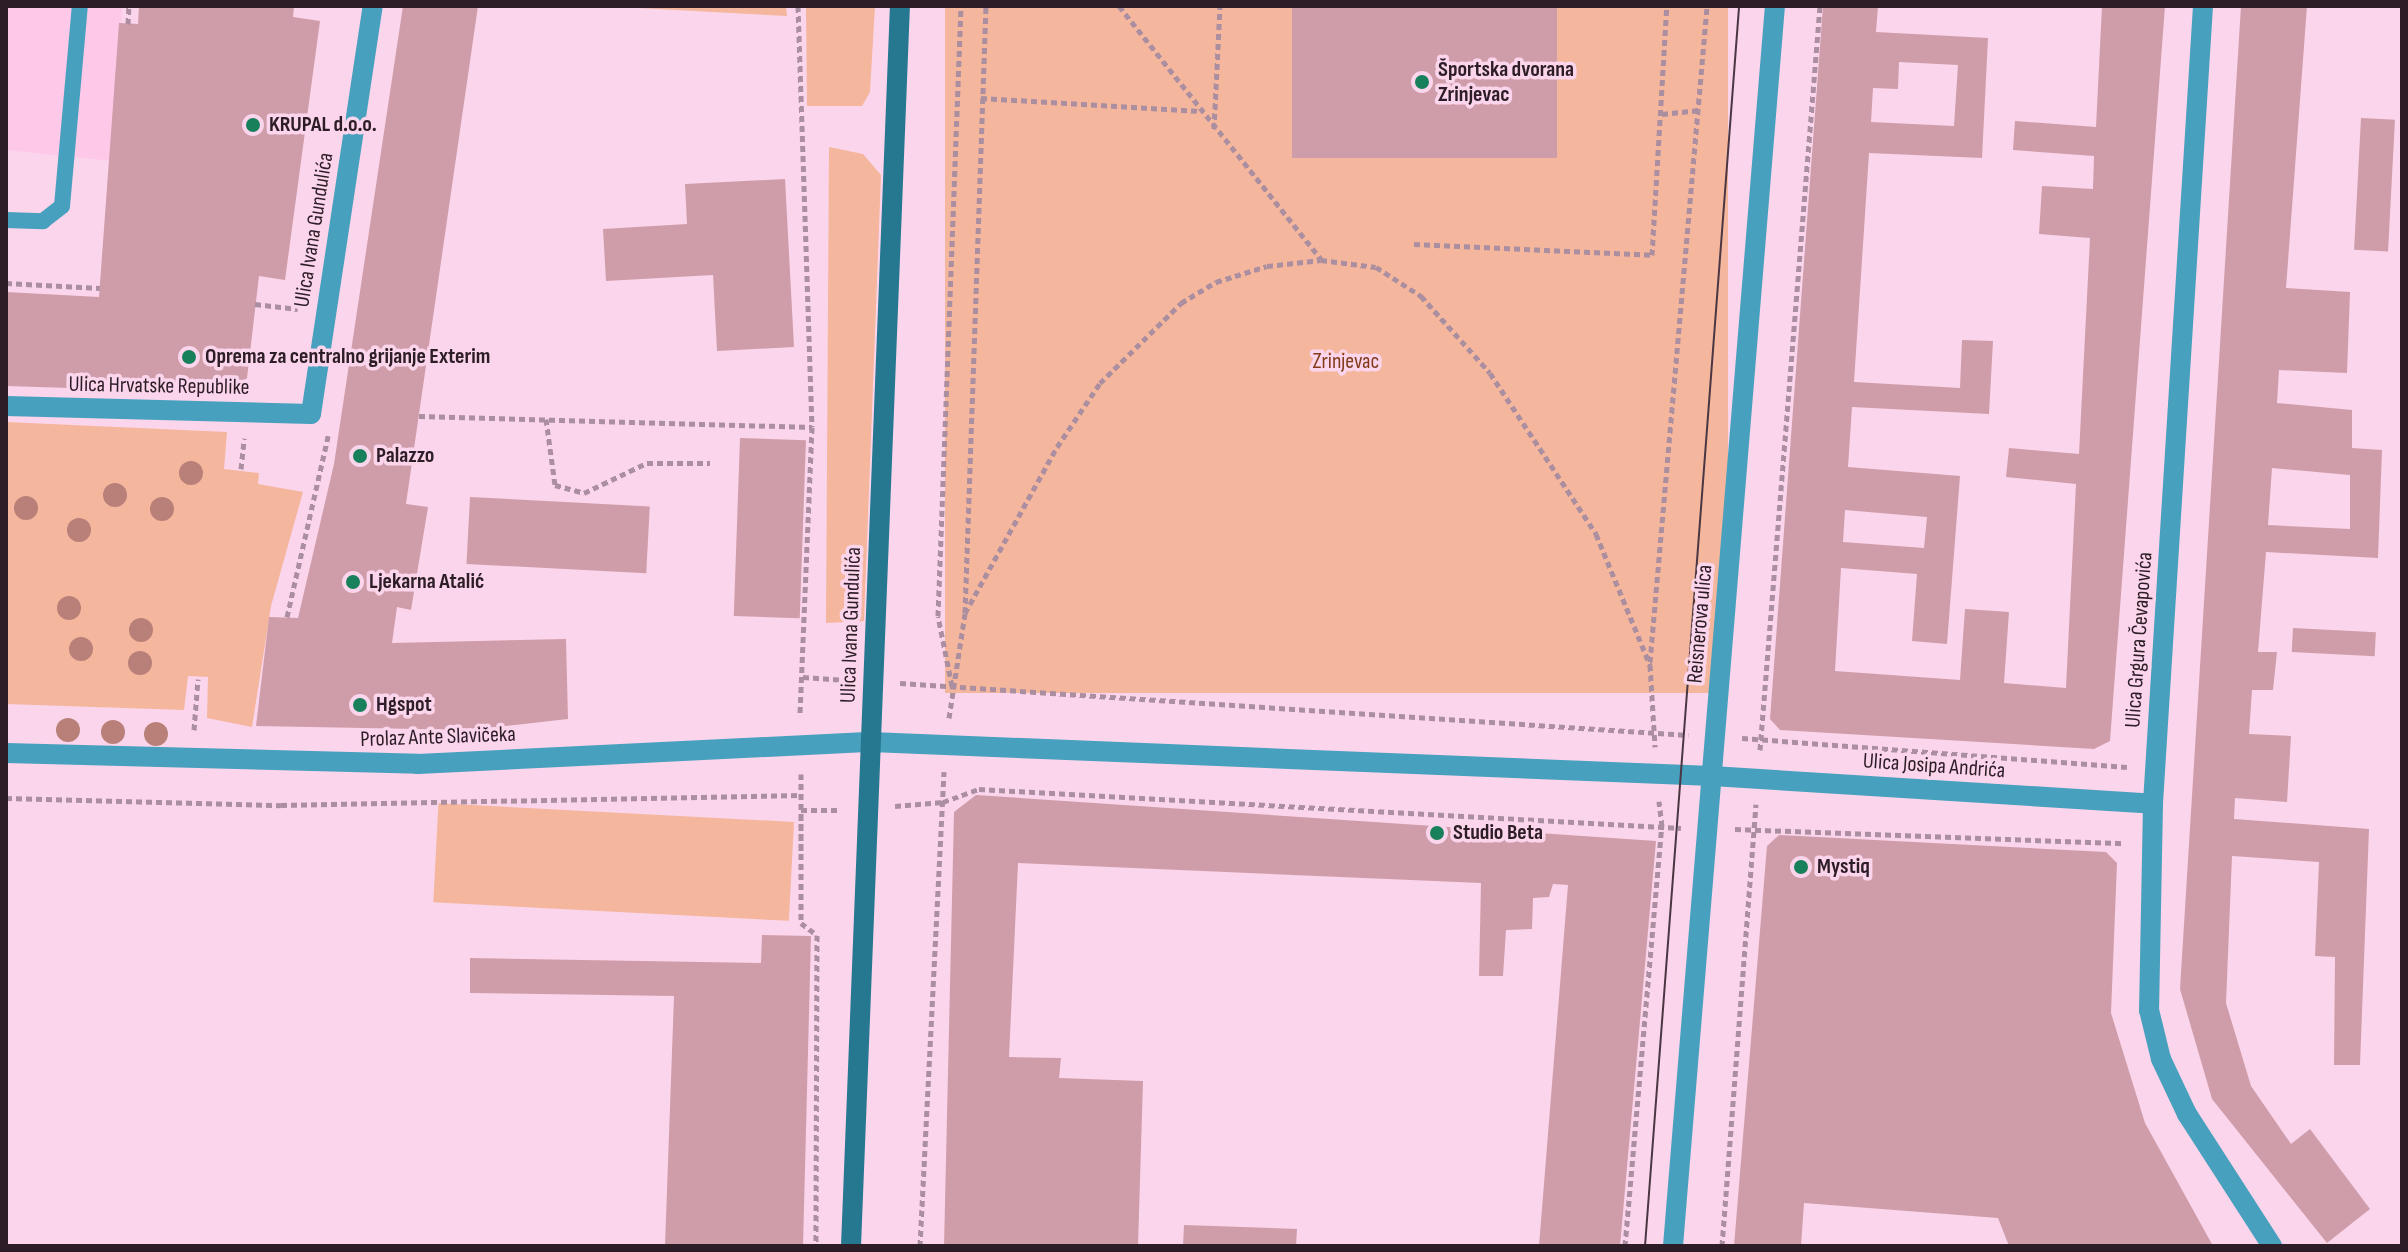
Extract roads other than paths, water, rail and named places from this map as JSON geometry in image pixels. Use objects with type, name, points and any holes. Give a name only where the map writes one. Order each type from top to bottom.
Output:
[{"type":"main road","name":"Ulica Ivana Gundulića","points":[[851,1246],[900,6]]},
{"type":"street","name":"Ulica Ivana Gundulića","points":[[311,414],[373,6]]},
{"type":"street","name":"Reisnerova ulica","points":[[1673,1246],[1775,6]]},
{"type":"street","name":"Ulica Grgura Čevapovića","points":[[2203,6],[2153,804],[2149,1010],[2161,1059],[2187,1114],[2272,1246]]},
{"type":"street","name":"Ulica Hrvatske Republike","points":[[6,406],[311,414]]},
{"type":"street","points":[[871,742],[1712,776]]},
{"type":"street","name":"Prolaz Ante Slavičeka","points":[[6,753],[418,764],[871,742]]},
{"type":"street","name":"Ulica Josipa Andrića","points":[[1712,776],[2153,804]]},
{"type":"lane","points":[[6,220],[43,221],[62,206],[80,6]]},
{"type":"tram line","points":[[1645,1246],[1739,6]]},
{"type":"place","name":"Športska dvorana Zrinjevac","points":[[1422,82]]},
{"type":"place","name":"KRUPAL d.o.o.","points":[[253,125]]},
{"type":"place","name":"Oprema za centralno grijanje Exterim","points":[[189,357]]},
{"type":"place","name":"Palazzo","points":[[360,456]]},
{"type":"place","name":"Ljekarna Atalić","points":[[353,582]]},
{"type":"place","name":"Hgspot","points":[[360,705]]},
{"type":"place","name":"Studio Beta","points":[[1437,833]]},
{"type":"place","name":"Mystiq","points":[[1801,867]]},
{"type":"park label","name":"Zrinjevac","points":[[1346,362]]}]
